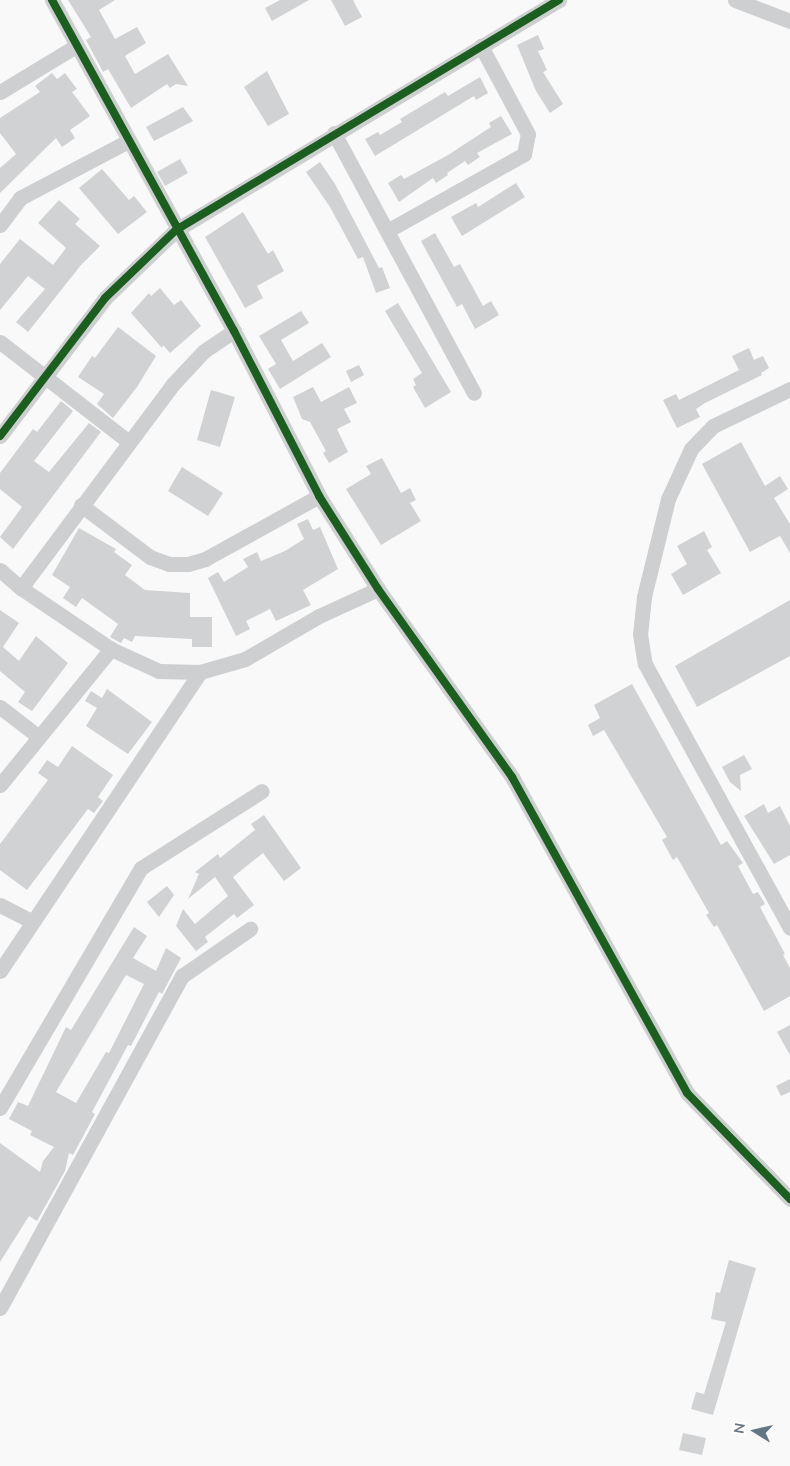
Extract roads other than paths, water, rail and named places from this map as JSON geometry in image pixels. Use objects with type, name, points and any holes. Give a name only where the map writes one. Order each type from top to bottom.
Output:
[{"type":"street","points":[[52,0],[176,230],[234,331],[319,496],[378,589],[512,777],[688,1093],[790,1199]]},
{"type":"street","points":[[0,436],[105,298],[176,230],[559,0]]},
{"type":"street","points":[[735,0],[790,21]]},
{"type":"street","points":[[0,92],[76,46]]},
{"type":"street","points":[[387,232],[524,154],[528,134],[482,46]]},
{"type":"street","points":[[334,134],[474,393]]},
{"type":"street","points":[[0,225],[20,198],[128,141]]},
{"type":"street","points":[[21,588],[172,384],[204,351],[234,331]]},
{"type":"street","points":[[0,342],[129,442]]},
{"type":"street","points":[[790,389],[713,426],[691,449],[668,499],[644,597],[640,634],[645,664],[790,928]]},
{"type":"street","points":[[81,505],[150,556],[169,564],[178,564],[205,559],[319,496]]},
{"type":"street","points":[[0,570],[21,588],[111,649],[159,671],[200,672],[245,659],[319,616],[378,589]]},
{"type":"street","points":[[0,785],[111,649]]},
{"type":"street","points":[[0,971],[200,672]]},
{"type":"street","points":[[0,708],[40,737]]},
{"type":"street","points":[[0,1108],[140,868],[262,791]]},
{"type":"street","points":[[0,905],[32,921]]},
{"type":"street","points":[[0,1308],[182,976],[250,929]]}]
